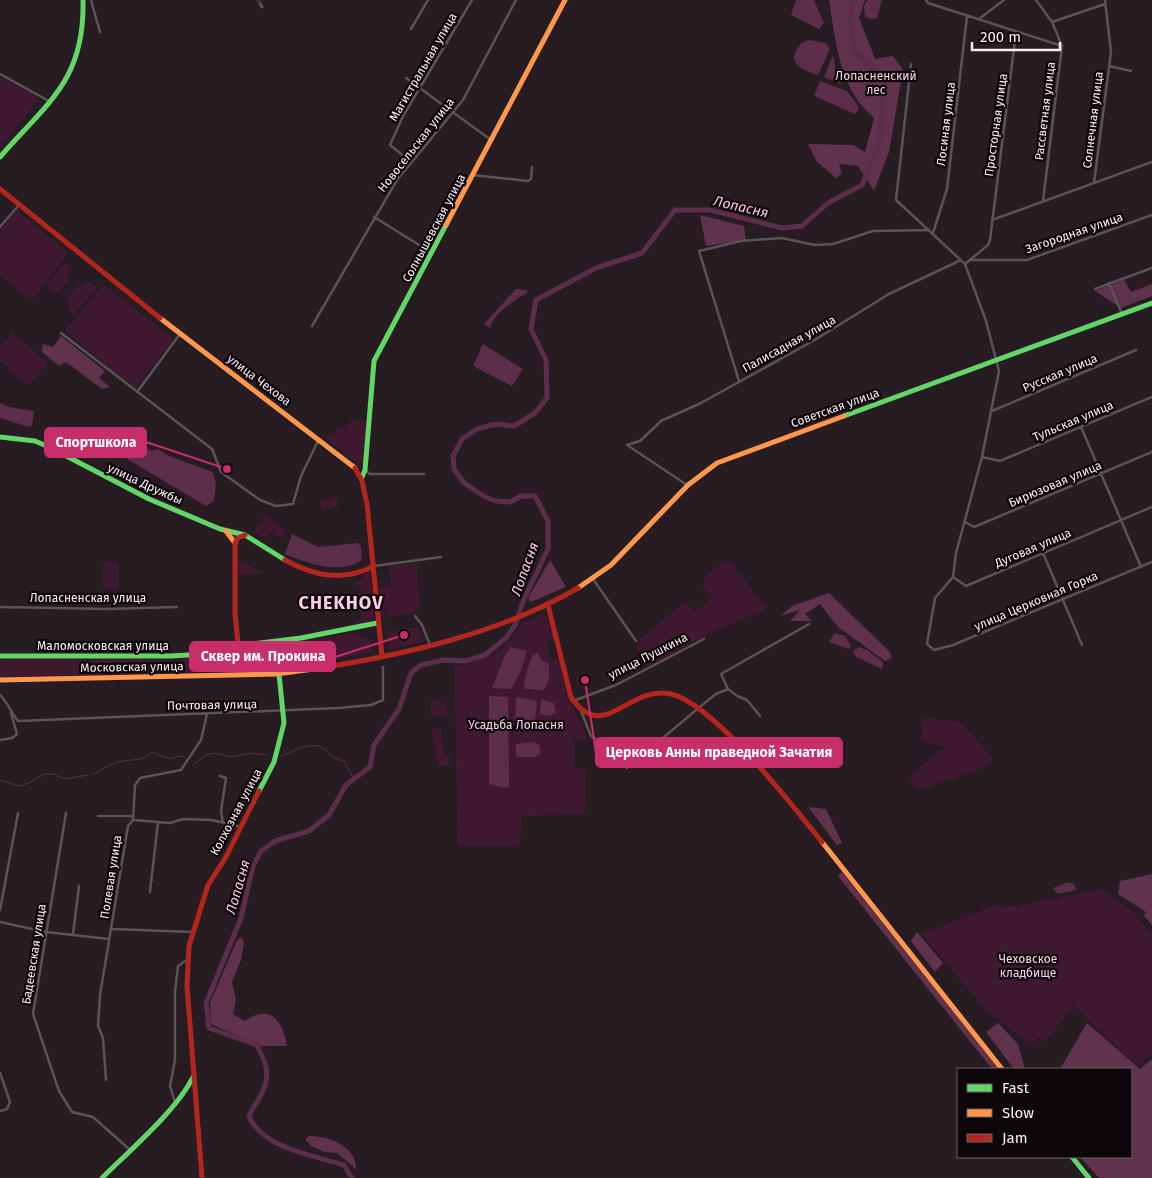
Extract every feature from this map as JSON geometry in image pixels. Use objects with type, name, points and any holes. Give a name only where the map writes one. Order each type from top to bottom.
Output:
[{"type":"main road","points":[[0,157],[65,82],[78,56],[84,24],[83,0]]},
{"type":"main road","name":"Солнышевская улица","points":[[362,477],[374,361],[565,0]]},
{"type":"main road","name":"улица Чехова","points":[[0,189],[180,334],[320,438],[354,466],[362,477]]},
{"type":"main road","name":"Советская улица","points":[[490,628],[548,605],[592,578],[624,552],[687,485],[702,472],[717,463],[1152,302]]},
{"type":"main road","name":"улица Дружбы","points":[[0,437],[35,441],[142,495],[226,531],[235,531],[287,561],[327,576],[359,574],[374,566]]},
{"type":"main road","points":[[362,477],[367,497],[374,566],[377,623],[382,656]]},
{"type":"main road","name":"улица Дружбы","points":[[226,531],[235,543]]},
{"type":"main road","points":[[236,648],[238,641],[235,543],[238,538],[244,536]]},
{"type":"main road","points":[[548,605],[573,701],[581,711],[598,718],[640,697],[662,693],[685,698],[699,708],[729,737],[803,818],[1001,1068]]},
{"type":"main road","points":[[236,648],[245,645],[301,638],[377,623]]},
{"type":"main road","name":"Московская улица","points":[[0,680],[279,674],[310,671],[430,645],[490,628]]},
{"type":"main road","points":[[238,641],[245,645]]},
{"type":"main road","name":"Маломосковская улица","points":[[0,656],[171,656],[220,653],[236,648]]},
{"type":"main road","name":"Колхозная улица","points":[[202,1178],[187,986],[192,932],[208,885],[226,857],[274,762],[281,740],[283,711],[279,674]]},
{"type":"main road","points":[[102,1178],[176,1103],[187,1089],[194,1074]]},
{"type":"main road","points":[[1073,1158],[1089,1178]]},
{"type":"street","points":[[91,0],[100,32]]},
{"type":"street","points":[[411,29],[428,0]]},
{"type":"street","name":"Магистральная улица","points":[[411,162],[390,146],[403,116],[422,88],[472,0]]},
{"type":"street","name":"Новосельская улица","points":[[312,326],[374,217],[411,162],[463,100],[516,0]]},
{"type":"street","points":[[926,0],[928,3],[1062,46]]},
{"type":"street","points":[[979,19],[1004,0]]},
{"type":"street","name":"Рассветная улица","points":[[1036,0],[1052,22],[1062,46],[1043,201]]},
{"type":"street","points":[[1052,22],[1105,2]]},
{"type":"street","name":"Солнечная улица","points":[[1094,183],[1110,52],[1105,2]]},
{"type":"street","name":"Лосиная улица","points":[[933,233],[947,189],[967,16]]},
{"type":"street","name":"Просторная улица","points":[[965,264],[988,245],[1016,32]]},
{"type":"street","points":[[911,64],[896,200],[965,264],[997,359],[999,371],[982,457],[953,577]]},
{"type":"street","points":[[1109,66],[1131,71]]},
{"type":"street","points":[[0,74],[48,101]]},
{"type":"street","points":[[406,78],[491,140]]},
{"type":"street","points":[[992,220],[1152,162]]},
{"type":"street","points":[[473,174],[528,181],[531,179],[532,168]]},
{"type":"street","points":[[0,227],[20,205]]},
{"type":"street","name":"Загородная улица","points":[[971,260],[1027,260],[1152,216]]},
{"type":"street","points":[[374,217],[432,253]]},
{"type":"street","points":[[740,381],[699,251],[741,241],[782,238],[815,245],[833,244],[873,231],[930,230]]},
{"type":"street","name":"Палисадная улица","points":[[687,485],[627,446],[640,441],[661,421],[701,403],[850,320],[889,294],[961,260]]},
{"type":"street","points":[[1095,289],[1152,268]]},
{"type":"street","points":[[1109,284],[1122,314]]},
{"type":"street","points":[[61,333],[212,449],[221,472],[260,500],[271,505],[285,506],[292,504],[301,476],[320,438]]},
{"type":"street","points":[[136,392],[180,334]]},
{"type":"street","name":"Русская улица","points":[[992,411],[1136,350]]},
{"type":"street","name":"Тульская улица","points":[[982,457],[1000,461],[1152,397]]},
{"type":"street","points":[[1081,427],[1141,567]]},
{"type":"street","name":"Бирюзовая улица","points":[[965,522],[974,527],[1152,452]]},
{"type":"street","points":[[364,470],[370,474],[424,474]]},
{"type":"street","name":"Дуговая улица","points":[[953,577],[966,586],[1152,507]]},
{"type":"street","points":[[1043,553],[1082,645]]},
{"type":"street","points":[[374,566],[441,557]]},
{"type":"street","name":"улица Церковная Горка","points":[[953,577],[935,598],[927,644],[934,650],[953,645],[1152,562]]},
{"type":"street","points":[[592,578],[636,641]]},
{"type":"street","name":"Лопасненская улица","points":[[0,607],[109,609],[177,606]]},
{"type":"street","points":[[415,616],[422,625],[430,645]]},
{"type":"street","points":[[760,716],[747,700],[737,696],[728,689],[721,674],[809,624]]},
{"type":"street","name":"улица Пушкина","points":[[573,701],[616,685],[704,639]]},
{"type":"street","name":"Почтовая улица","points":[[10,712],[18,721],[283,711],[378,703],[383,700],[383,667]]},
{"type":"street","points":[[581,711],[591,736],[614,749],[627,768],[716,694],[728,689]]},
{"type":"street","points":[[0,695],[7,702],[17,734],[12,738],[0,740]]},
{"type":"street","points":[[207,714],[202,740],[181,770],[140,778],[135,785],[132,816],[134,820],[158,822],[194,819],[241,827]]},
{"type":"street","points":[[220,776],[226,778],[221,811],[223,823]]},
{"type":"street","points":[[0,910],[18,813]]},
{"type":"street","name":"Бадеевская улица","points":[[66,813],[33,1014],[56,1083],[72,1112],[93,1117],[129,1149]]},
{"type":"street","points":[[98,816],[132,816]]},
{"type":"street","name":"Полевая улица","points":[[106,1080],[103,1038],[98,1026],[101,988],[128,826],[134,820]]},
{"type":"street","points":[[150,892],[158,822]]},
{"type":"street","points":[[73,934],[79,886]]},
{"type":"street","points":[[0,922],[46,932],[109,939]]},
{"type":"street","points":[[112,929],[192,932]]},
{"type":"street","points":[[176,1103],[170,1086],[175,1060],[178,966],[188,959]]},
{"type":"street","points":[[0,1073],[10,1102],[5,1110],[0,1111]]},
{"type":"green space","name":"Лопасненский лес","points":[[829,0],[865,0],[859,18],[875,59],[893,56],[903,70],[889,152],[874,191],[858,166],[839,164],[842,174],[836,178],[817,162],[808,144],[853,145],[865,152],[874,118],[862,106],[846,79],[837,48]]},
{"type":"green space","points":[[0,77],[32,93],[38,100],[0,147]]},
{"type":"green space","points":[[17,210],[68,253],[34,298],[28,298],[0,275],[0,231]]},
{"type":"green space","points":[[700,215],[744,226],[746,240],[706,246]]},
{"type":"green space","points":[[64,263],[72,268],[68,275],[70,278],[57,294],[48,288],[48,284]]},
{"type":"green space","points":[[1124,280],[1131,292],[1152,284],[1152,296],[1121,308],[1095,291]]},
{"type":"green space","points":[[88,281],[97,288],[72,316],[66,300],[78,285],[82,286]]},
{"type":"green space","points":[[104,285],[174,339],[135,388],[64,331]]},
{"type":"green space","points":[[12,332],[48,363],[28,386],[0,361],[0,347]]},
{"type":"green space","points":[[61,336],[105,371],[99,378],[110,387],[102,389],[66,362],[59,366],[42,352],[43,344],[53,347]]},
{"type":"green space","points":[[353,421],[367,421],[364,462],[358,464],[328,440],[328,435]]},
{"type":"green space","points":[[336,496],[339,505],[322,511],[319,501]]},
{"type":"green space","points":[[265,515],[287,531],[281,539],[270,532],[265,539],[254,531]]},
{"type":"green space","points":[[238,559],[262,572],[262,574],[239,575]]},
{"type":"green space","points":[[550,560],[566,587],[531,602],[528,598]]},
{"type":"green space","points":[[103,562],[118,562],[118,589],[103,589]]},
{"type":"green space","points":[[723,562],[731,562],[766,607],[762,611],[710,633],[647,668],[636,645],[637,642],[682,604],[687,603],[695,612],[713,598],[702,585],[707,575]]},
{"type":"green space","points":[[417,563],[420,610],[389,618],[388,609],[384,609],[385,617],[381,617],[378,587],[390,585],[389,566]]},
{"type":"green space","points":[[369,572],[373,599],[355,598],[355,594],[360,593],[360,586],[354,585],[354,581],[360,581]]},
{"type":"green space","points":[[829,593],[890,652],[892,658],[885,661],[838,627],[820,604],[805,614],[812,621],[790,621],[800,610],[780,616],[792,606]]},
{"type":"green space","points":[[361,604],[374,604],[373,618],[369,622],[356,625],[356,620],[361,619],[360,611],[356,611],[356,607]]},
{"type":"green space","name":"Усадьба Лопасня","points":[[543,614],[550,618],[555,638],[547,641],[551,660],[561,660],[571,702],[588,739],[574,740],[574,767],[586,770],[585,814],[522,816],[520,847],[458,846],[454,666],[463,665],[500,652],[523,623]]},
{"type":"green space","points":[[419,627],[424,642],[390,649],[386,631]]},
{"type":"green space","points":[[359,632],[360,638],[368,637],[373,652],[283,668],[281,646]]},
{"type":"green space","points":[[215,656],[216,669],[206,669],[206,672],[0,677],[0,660],[12,660],[14,658],[180,660],[183,658]]},
{"type":"green space","points":[[438,700],[439,703],[445,702],[447,716],[431,715],[430,701]]},
{"type":"green space","points":[[922,717],[960,722],[993,758],[983,769],[919,790],[908,778],[945,746],[923,742]]},
{"type":"green space","points":[[441,727],[444,756],[450,756],[451,765],[438,766],[432,728]]},
{"type":"green space","points":[[808,807],[826,809],[842,843],[837,845]]},
{"type":"green space","points":[[842,872],[998,1068],[991,1068],[838,876]]},
{"type":"green space","points":[[1152,874],[1152,925],[1144,916],[1146,912],[1118,894],[1120,881]]},
{"type":"green space","name":"Чеховское кладбище","points":[[1102,889],[1131,910],[1152,935],[1152,1053],[1138,1066],[1074,1006],[1044,1043],[1039,1037],[1030,1045],[984,1008],[921,933],[995,906],[1009,907]]},
{"type":"green space","points":[[917,932],[943,963],[935,972],[911,941]]},
{"type":"green space","points":[[242,937],[244,943],[241,960],[232,982],[236,999],[233,1014],[245,1021],[254,1016],[269,1014],[279,1023],[287,1046],[261,1046],[211,1024],[210,1003],[237,940]]},
{"type":"green space","points":[[998,1023],[1018,1044],[1025,1068],[1013,1068],[986,1032]]},
{"type":"green space","points":[[1087,1023],[1140,1069],[1152,1059],[1152,1178],[1099,1178],[1081,1158],[1132,1158],[1132,1068],[1061,1068]]},
{"type":"green space","points":[[309,1136],[332,1140],[347,1148],[355,1161],[356,1169],[337,1153],[324,1152],[311,1146],[305,1139]]},
{"type":"shaded area","points":[[796,0],[814,0],[824,23],[819,29],[791,15]]},
{"type":"shaded area","points":[[867,0],[882,0],[877,18],[865,17],[864,6]]},
{"type":"shaded area","points":[[809,40],[826,43],[830,49],[818,75],[808,72],[799,66],[794,59],[799,46]]},
{"type":"shaded area","points":[[833,55],[836,72],[843,85],[824,77]]},
{"type":"shaded area","points":[[820,81],[847,91],[858,106],[858,111],[855,114],[814,96]]},
{"type":"shaded area","points":[[516,289],[527,290],[527,293],[510,303],[495,318],[490,328],[484,324]]},
{"type":"shaded area","points":[[483,344],[523,369],[512,386],[473,366]]},
{"type":"shaded area","points":[[0,403],[9,407],[34,411],[32,426],[29,427],[0,418]]},
{"type":"shaded area","points":[[99,427],[116,430],[144,440],[146,448],[152,451],[158,449],[169,456],[213,472],[216,483],[214,501],[206,506],[127,459],[122,453],[109,446],[108,439],[99,434]]},
{"type":"shaded area","points":[[292,534],[318,547],[357,543],[361,546],[362,560],[344,567],[334,567],[294,558],[285,554]]},
{"type":"shaded area","points":[[835,633],[845,636],[851,646],[848,649],[829,642]]},
{"type":"shaded area","points":[[511,647],[527,651],[521,671],[511,689],[492,688],[505,655]]},
{"type":"shaded area","points":[[859,647],[867,650],[883,662],[882,669],[856,657],[853,651]]},
{"type":"shaded area","points":[[538,653],[542,661],[548,663],[547,684],[543,690],[525,689],[524,682],[528,668],[533,655]]},
{"type":"shaded area","points":[[489,696],[508,697],[509,787],[504,788],[489,784]]},
{"type":"shaded area","points":[[516,697],[534,700],[537,703],[535,720],[515,721]]},
{"type":"shaded area","points":[[541,699],[554,703],[556,713],[549,716],[540,714]]},
{"type":"shaded area","points":[[534,742],[540,746],[540,754],[534,757],[516,757],[516,744]]},
{"type":"shaded area","points":[[1069,882],[1075,885],[1076,890],[1058,894],[1053,888]]},
{"type":"waterway","name":"Лопасня","points":[[352,1178],[344,1165],[304,1154],[278,1144],[256,1128],[249,1117],[265,1086],[267,1074],[260,1051],[257,1045],[209,1028],[206,1003],[241,918],[253,866],[261,851],[275,841],[309,831],[329,815],[346,785],[370,767],[374,745],[399,709],[411,673],[421,665],[443,660],[465,661],[485,655],[506,638],[515,625],[524,599],[548,549],[548,521],[535,496],[521,496],[510,502],[496,501],[485,497],[464,483],[454,469],[453,456],[462,439],[477,429],[496,424],[514,426],[535,413],[547,398],[546,360],[531,329],[536,300],[596,268],[642,253],[675,210],[710,210],[782,228],[802,226],[828,203],[862,185],[880,142],[883,77],[854,50],[850,16],[854,0]]},
{"type":"waterway","points":[[279,757],[308,746],[319,746],[333,757],[344,761],[354,779]]},
{"type":"waterway","points":[[93,774],[112,764],[144,758],[152,752],[170,759],[177,756],[184,757]]},
{"type":"waterway","points":[[194,764],[206,755],[215,753],[230,757],[252,753],[267,755]]},
{"type":"waterway","points":[[0,780],[19,786],[29,783],[44,774],[53,774],[65,779],[88,775]]},
{"type":"railway","points":[[258,0],[262,7]]},
{"type":"traffic: fast","points":[[0,157],[48,104],[70,70],[78,51],[82,27],[83,0]]},
{"type":"traffic: fast","points":[[362,477],[365,470],[374,361],[446,225]]},
{"type":"traffic: fast","points":[[844,416],[1152,303]]},
{"type":"traffic: fast","points":[[0,437],[35,441],[49,447],[149,499],[220,529],[245,535],[285,560]]},
{"type":"traffic: fast","points":[[0,656],[171,656],[220,653],[245,645],[301,638],[377,623]]},
{"type":"traffic: fast","points":[[259,791],[274,762],[284,723],[279,674]]},
{"type":"traffic: fast","points":[[102,1178],[176,1103],[193,1077]]},
{"type":"traffic: fast","points":[[1073,1158],[1089,1178]]},
{"type":"traffic: slow","points":[[446,225],[565,0]]},
{"type":"traffic: slow","points":[[160,318],[355,468]]},
{"type":"traffic: slow","points":[[578,588],[611,565],[688,485],[717,463],[844,416]]},
{"type":"traffic: slow","points":[[226,531],[235,543]]},
{"type":"traffic: slow","points":[[0,680],[276,674],[314,669]]},
{"type":"traffic: slow","points":[[822,842],[1001,1068]]},
{"type":"traffic: jam","points":[[0,189],[160,318]]},
{"type":"traffic: jam","points":[[355,468],[362,481],[367,504],[382,656]]},
{"type":"traffic: jam","points":[[236,648],[238,644],[235,613],[235,543],[238,538],[245,535]]},
{"type":"traffic: jam","points":[[285,560],[307,570],[329,575],[351,574],[374,566]]},
{"type":"traffic: jam","points":[[314,669],[382,657],[483,630],[548,604],[578,588]]},
{"type":"traffic: jam","points":[[548,605],[571,697],[583,710],[594,715],[606,715],[642,697],[656,693],[671,694],[689,702],[709,716],[752,758],[822,842]]},
{"type":"traffic: jam","points":[[202,1178],[187,986],[189,946],[208,885],[226,857],[259,791]]},
{"type":"place","name":"Спортшкола","points":[[227,469]]},
{"type":"place","name":"Сквер им. Прокина","points":[[404,635]]},
{"type":"place","name":"Церковь Анны праведной Зачатия","points":[[585,680]]},
{"type":"district","name":"CHEKHOV","points":[[341,603]]}]
